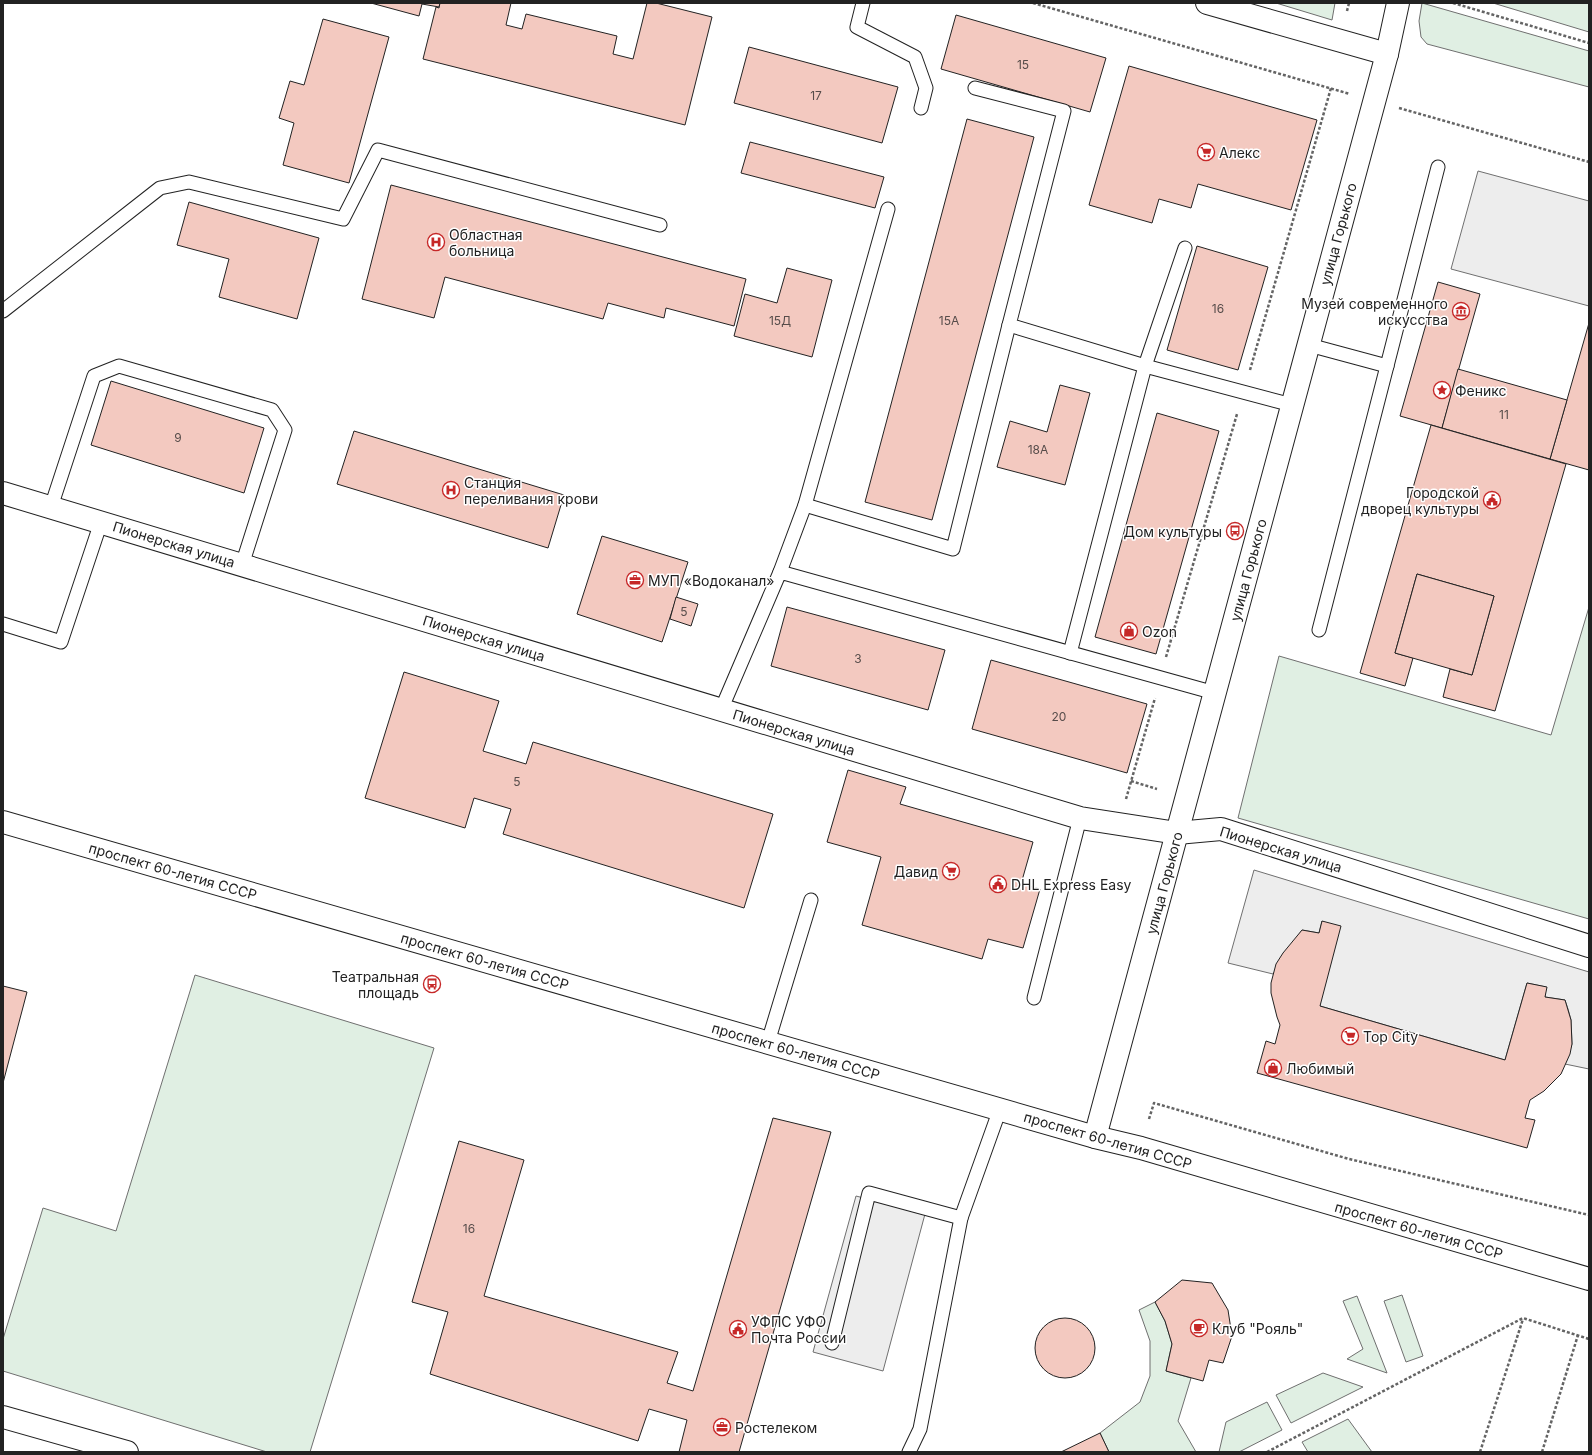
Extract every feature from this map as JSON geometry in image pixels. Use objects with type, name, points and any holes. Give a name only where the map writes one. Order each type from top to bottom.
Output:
[{"type":"main road","points":[[1207,3],[1387,54]]},
{"type":"main road","name":"улица Горького","points":[[1095,1137],[1387,54],[1398,3]]},
{"type":"main road","name":"Пионерская улица","points":[[3,493],[1080,818],[1178,833],[1222,829],[1589,946]]},
{"type":"main road","name":"проспект 60-летия СССР","points":[[3,822],[1095,1137],[1141,1148],[1589,1279]]},
{"type":"main road","points":[[3,1417],[127,1452]]},
{"type":"lane","points":[[863,3],[857,27],[915,57],[926,88],[921,108]]},
{"type":"lane","points":[[805,505],[953,549],[1064,111],[975,88]]},
{"type":"lane","points":[[3,311],[160,188],[189,182],[344,219],[378,150],[660,225]]},
{"type":"lane","points":[[1319,630],[1438,167]]},
{"type":"lane","points":[[721,710],[780,572],[805,505],[888,209]]},
{"type":"lane","points":[[1070,653],[1145,366],[1185,248]]},
{"type":"lane","points":[[1009,325],[1145,366],[1292,405]]},
{"type":"lane","points":[[1309,345],[1387,366]]},
{"type":"lane","points":[[51,507],[94,376],[119,366],[272,410],[285,430],[242,565]]},
{"type":"lane","points":[[3,624],[62,642],[101,522]]},
{"type":"lane","points":[[780,572],[1215,693]]},
{"type":"lane","points":[[1034,998],[1080,818]]},
{"type":"lane","points":[[768,1042],[811,900]]},
{"type":"lane","points":[[909,1452],[920,1429],[960,1218],[1000,1109]]},
{"type":"lane","points":[[832,1343],[869,1193],[960,1218]]},
{"type":"path","points":[[1033,3],[1589,162]]},
{"type":"path","points":[[1347,11],[1349,3]]},
{"type":"path","points":[[1453,3],[1589,43]]},
{"type":"path","points":[[1128,825],[1126,797],[1331,88]]},
{"type":"path","points":[[1131,781],[1157,789]]},
{"type":"path","points":[[1148,1119],[1154,1103],[1349,1159],[1589,1215]]},
{"type":"path","points":[[1480,1452],[1523,1318]]},
{"type":"path","points":[[1266,1452],[1523,1318],[1589,1339]]},
{"type":"path","points":[[1542,1452],[1578,1335]]},
{"type":"green space","points":[[1276,3],[1335,3],[1332,20]]},
{"type":"green space","points":[[1422,3],[1589,51],[1589,87],[1427,44],[1421,37],[1419,21]]},
{"type":"green space","points":[[1493,3],[1589,3],[1589,32]]},
{"type":"green space","points":[[1589,607],[1589,919],[1238,818],[1279,656],[1551,735]]},
{"type":"green space","points":[[195,975],[434,1048],[310,1452],[267,1452],[3,1371],[3,1339],[43,1208],[116,1231]]},
{"type":"green space","points":[[1402,1295],[1423,1356],[1406,1362],[1384,1301]]},
{"type":"green space","points":[[1357,1296],[1387,1373],[1347,1359],[1363,1349],[1343,1301]]},
{"type":"green space","points":[[1155,1302],[1165,1321],[1172,1344],[1166,1371],[1191,1378],[1178,1421],[1196,1452],[1109,1452],[1100,1433],[1140,1402],[1150,1376],[1150,1341],[1139,1310]]},
{"type":"green space","points":[[1323,1373],[1363,1387],[1291,1423],[1276,1395]]},
{"type":"green space","points":[[1267,1402],[1282,1430],[1239,1452],[1219,1452],[1226,1422]]},
{"type":"green space","points":[[1348,1419],[1372,1452],[1308,1452],[1302,1442]]},
{"type":"shaded area","points":[[1478,171],[1589,201],[1589,306],[1451,269]]},
{"type":"shaded area","points":[[1254,870],[1589,972],[1589,1069],[1565,1064],[1572,1044],[1571,1020],[1565,1000],[1545,997],[1546,987],[1527,983],[1505,1060],[1320,1006],[1322,921],[1319,933],[1302,930],[1273,974],[1228,963]]},
{"type":"shaded area","points":[[856,1196],[925,1214],[883,1371],[813,1352]]},
{"type":"building","points":[[371,3],[440,3],[439,7],[422,4],[419,16]]},
{"type":"building","points":[[440,3],[511,3],[506,25],[522,29],[526,14],[617,36],[613,54],[633,59],[647,3],[656,3],[712,17],[685,125],[423,59],[436,7],[439,8]]},
{"type":"building","points":[[956,15],[1106,58],[1090,112],[941,69]]},
{"type":"building","points":[[323,19],[389,37],[349,183],[283,165],[294,123],[279,118],[290,81],[304,85]]},
{"type":"building","points":[[749,47],[898,87],[882,143],[734,103]]},
{"type":"building","name":"Алекс","points":[[1129,66],[1317,120],[1291,210],[1198,184],[1191,208],[1159,199],[1152,223],[1089,205]]},
{"type":"building","points":[[967,119],[1034,137],[932,520],[865,502]]},
{"type":"building","points":[[750,142],[884,177],[875,208],[741,173]]},
{"type":"building","points":[[391,185],[746,279],[734,326],[666,308],[664,318],[608,303],[603,319],[445,277],[434,318],[362,299]]},
{"type":"building","points":[[189,202],[319,238],[297,319],[219,297],[229,259],[177,245]]},
{"type":"building","points":[[1197,246],[1268,267],[1238,370],[1167,350]]},
{"type":"building","points":[[787,268],[832,280],[812,357],[734,336],[745,294],[777,303]]},
{"type":"building","points":[[1438,282],[1480,294],[1442,428],[1400,416]]},
{"type":"building","points":[[1589,323],[1589,470],[1550,459]]},
{"type":"building","points":[[1458,369],[1567,400],[1550,459],[1442,428]]},
{"type":"building","points":[[111,381],[264,428],[244,493],[91,445]]},
{"type":"building","points":[[1060,385],[1090,393],[1065,485],[997,467],[1010,421],[1047,432]]},
{"type":"building","points":[[1157,413],[1219,431],[1156,654],[1095,637]]},
{"type":"building","points":[[1431,425],[1566,464],[1495,711],[1443,697],[1450,669],[1472,675],[1494,596],[1417,574],[1395,653],[1413,658],[1405,686],[1360,673]]},
{"type":"building","name":"Станция переливания крови","points":[[354,431],[564,495],[548,548],[337,484]]},
{"type":"building","name":"МУП «Водоканал»","points":[[602,536],[688,562],[662,642],[577,614]]},
{"type":"building","points":[[1417,574],[1494,596],[1472,675],[1395,653]]},
{"type":"building","name":"МУП «Водоканал»","points":[[676,597],[698,604],[691,626],[670,619]]},
{"type":"building","points":[[787,607],[945,650],[928,710],[771,666]]},
{"type":"building","points":[[991,660],[1147,704],[1127,773],[972,729]]},
{"type":"building","points":[[404,672],[499,701],[483,751],[526,764],[533,742],[773,814],[744,908],[503,834],[511,809],[474,798],[465,828],[365,798]]},
{"type":"building","name":"Давид","points":[[848,770],[906,787],[900,804],[1033,842],[1021,884],[1040,889],[1023,948],[988,939],[982,959],[862,925],[881,857],[827,842]]},
{"type":"building","name":"Top City","points":[[1322,921],[1341,926],[1320,1006],[1505,1060],[1527,983],[1547,987],[1545,997],[1565,1000],[1571,1020],[1572,1044],[1570,1054],[1561,1074],[1544,1091],[1530,1100],[1525,1118],[1535,1120],[1527,1148],[1257,1073],[1266,1041],[1275,1044],[1280,1025],[1271,993],[1271,983],[1276,964],[1302,930],[1319,933]]},
{"type":"building","points":[[3,986],[27,992],[3,1083]]},
{"type":"building","points":[[773,1118],[831,1132],[739,1452],[679,1452],[687,1420],[649,1409],[638,1441],[430,1374],[448,1312],[412,1302],[459,1141],[524,1160],[484,1296],[678,1352],[667,1383],[693,1391]]},
{"type":"building","name":"Клуб \"Рояль\"","points":[[1182,1280],[1212,1283],[1228,1310],[1232,1336],[1223,1363],[1209,1360],[1203,1381],[1166,1371],[1172,1344],[1165,1321],[1155,1302]]},
{"type":"building","points":[[1059,1318],[1071,1318],[1082,1323],[1090,1331],[1095,1342],[1093,1360],[1082,1373],[1071,1378],[1059,1378],[1048,1373],[1040,1365],[1035,1354],[1035,1342],[1040,1331],[1048,1323]]},
{"type":"building","points":[[1100,1433],[1109,1452],[1061,1452]]},
{"type":"place","name":"Алекс","points":[[1206,152]]},
{"type":"place","name":"Областная больница","points":[[436,242]]},
{"type":"place","name":"Музей современного искусства","points":[[1461,311]]},
{"type":"place","name":"Феникс","points":[[1442,390]]},
{"type":"place","name":"Станция переливания крови","points":[[451,490]]},
{"type":"place","name":"Городской дворец культуры","points":[[1492,500]]},
{"type":"place","name":"Дом культуры","points":[[1235,531]]},
{"type":"place","name":"МУП «Водоканал»","points":[[635,580]]},
{"type":"place","name":"Ozon","points":[[1129,631]]},
{"type":"place","name":"Давид","points":[[951,871]]},
{"type":"place","name":"DHL Express Easy","points":[[998,884]]},
{"type":"place","name":"Театральная площадь","points":[[432,984]]},
{"type":"place","name":"Top City","points":[[1350,1036]]},
{"type":"place","name":"Любимый","points":[[1273,1068]]},
{"type":"place","name":"Клуб \"Рояль\"","points":[[1199,1328]]},
{"type":"place","name":"УФПС УФО Почта России","points":[[738,1329]]},
{"type":"place","name":"Ростелеком","points":[[722,1427]]}]
